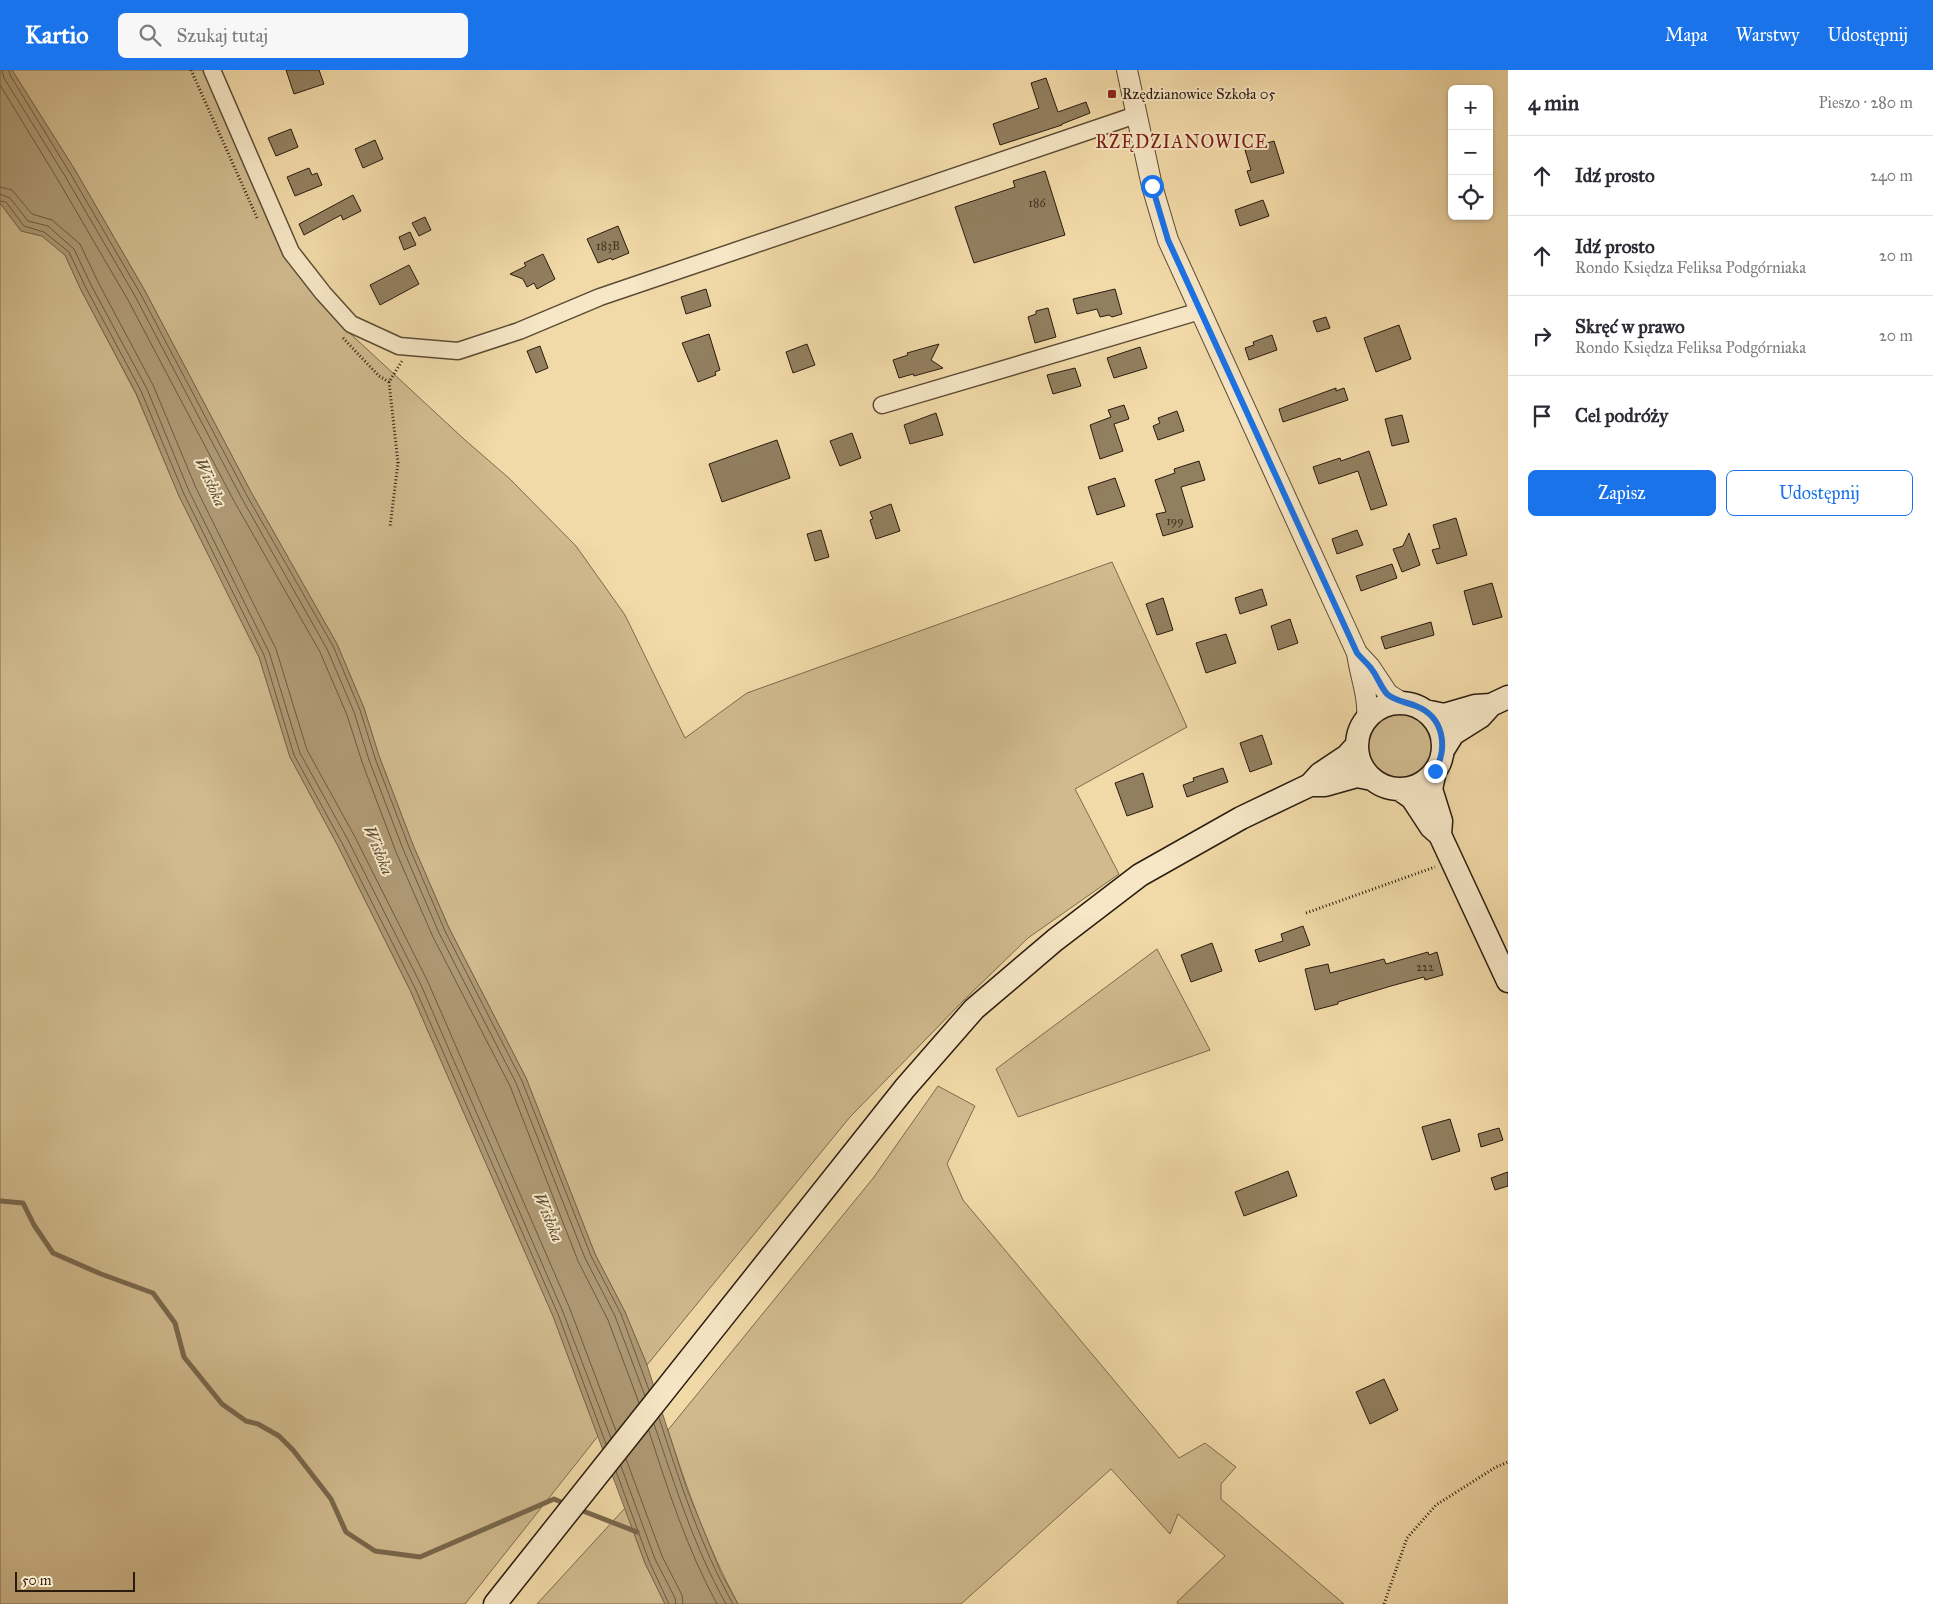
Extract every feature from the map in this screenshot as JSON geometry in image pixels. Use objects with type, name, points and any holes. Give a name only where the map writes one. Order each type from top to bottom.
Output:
[{"type":"main road","points":[[1372,779],[1360,763],[1357,745],[1358,736],[1367,719],[1382,707],[1404,704],[1444,715],[1499,701]]},
{"type":"main road","points":[[1440,835],[1441,822],[1431,789],[1443,750],[1453,734],[1480,717],[1499,701]]},
{"type":"main road","points":[[1425,711],[1439,728],[1443,750]]},
{"type":"main road","points":[[495,1604],[905,1088],[974,1009],[1055,940],[1140,875],[1240,818],[1310,785],[1320,774],[1347,756],[1357,745]]},
{"type":"main road","points":[[1310,785],[1325,785],[1357,776],[1372,779],[1389,788],[1399,789],[1418,785],[1428,779],[1435,771]]},
{"type":"main road","points":[[1399,789],[1412,798],[1430,827],[1440,835],[1508,981]]},
{"type":"street","points":[[212,70],[291,252],[323,293],[351,324],[400,346],[458,351],[519,331],[600,297],[1136,115]]},
{"type":"street","points":[[1127,70],[1152,186],[1168,240],[1357,653],[1370,667],[1388,694],[1404,704]]},
{"type":"street","points":[[882,405],[1200,311]]},
{"type":"street","points":[[1357,653],[1359,672],[1369,704],[1367,719]]},
{"type":"path","points":[[388,382],[398,463],[390,528]]},
{"type":"path","points":[[1306,913],[1452,861]]},
{"type":"path","points":[[1384,1604],[1407,1538],[1436,1505],[1496,1467],[1508,1462]]},
{"type":"shaded area","points":[[12,70],[210,70],[291,252],[341,325],[510,479],[576,546],[625,615],[685,738],[747,693],[1112,562],[1187,727],[1075,789],[1119,874],[1028,938],[964,1000],[850,1117],[647,1365],[625,1312],[595,1254],[526,1078],[449,928],[413,845],[379,756],[364,708],[337,644],[251,492],[145,291],[75,170]]},
{"type":"shaded area","points":[[0,203],[21,231],[42,236],[65,255],[81,290],[136,394],[179,496],[259,657],[290,757],[338,846],[410,990],[553,1316],[598,1436],[465,1604],[0,1604]]},
{"type":"shaded area","points":[[1400,714],[1412,716],[1423,723],[1430,734],[1432,746],[1430,758],[1423,769],[1412,776],[1400,778],[1388,776],[1377,769],[1370,758],[1368,746],[1370,734],[1377,723],[1388,716]]},
{"type":"shaded area","points":[[1157,949],[1210,1050],[1018,1117],[996,1069]]},
{"type":"shaded area","points":[[938,1086],[975,1106],[947,1164],[963,1200],[1179,1458],[1205,1443],[1236,1467],[1221,1484],[1221,1499],[1344,1604],[1178,1604],[1177,1602],[1225,1556],[1178,1514],[1170,1534],[1111,1469],[961,1604],[738,1604],[717,1562],[699,1519],[668,1430],[874,1177]]},
{"type":"shaded area","points":[[625,1508],[645,1563],[665,1604],[537,1604]]},
{"type":"water","name":"Wisłoka","points":[[0,70],[12,70],[75,170],[145,291],[251,492],[337,644],[364,708],[379,756],[413,845],[449,928],[526,1078],[595,1254],[625,1312],[647,1365],[686,1487],[721,1573],[738,1604],[665,1604],[645,1563],[553,1316],[410,990],[338,846],[290,757],[259,657],[179,496],[136,393],[81,290],[65,255],[42,236],[21,231],[0,203]]},
{"type":"building","points":[[286,70],[319,70],[324,84],[294,94]]},
{"type":"building","points":[[1046,78],[1058,112],[1086,102],[1090,113],[1062,125],[1000,145],[993,124],[1039,108],[1031,83]]},
{"type":"building","points":[[291,129],[298,147],[276,156],[268,138]]},
{"type":"building","points":[[375,140],[383,159],[363,168],[355,149]]},
{"type":"building","points":[[1274,141],[1284,173],[1251,183],[1247,171],[1251,170],[1245,150]]},
{"type":"building","points":[[309,168],[312,175],[317,173],[322,185],[295,196],[287,177]]},
{"type":"building","points":[[1045,171],[1065,235],[974,263],[955,207],[1015,187],[1013,181]]},
{"type":"building","points":[[353,195],[361,211],[343,220],[341,215],[304,235],[299,224]]},
{"type":"building","points":[[1263,200],[1269,216],[1240,226],[1235,210]]},
{"type":"building","points":[[425,217],[431,230],[419,236],[412,223]]},
{"type":"building","points":[[618,226],[629,253],[598,263],[587,239]]},
{"type":"building","points":[[410,232],[416,245],[404,250],[399,237]]},
{"type":"building","points":[[543,254],[555,279],[537,289],[534,283],[527,287],[523,279],[510,274],[526,266],[524,263]]},
{"type":"building","points":[[409,265],[419,284],[380,305],[370,285]]},
{"type":"building","points":[[706,289],[711,306],[686,314],[681,297]]},
{"type":"building","points":[[1115,289],[1122,314],[1112,317],[1109,315],[1100,317],[1097,309],[1077,314],[1073,299]]},
{"type":"building","points":[[1048,308],[1056,337],[1035,343],[1028,317],[1036,314],[1036,311]]},
{"type":"building","points":[[1326,317],[1330,328],[1317,332],[1313,321]]},
{"type":"building","points":[[1399,325],[1411,359],[1376,372],[1364,338]]},
{"type":"building","points":[[709,334],[720,370],[715,372],[716,375],[698,382],[682,343]]},
{"type":"building","points":[[1272,335],[1277,350],[1249,360],[1245,348],[1254,345],[1253,342]]},
{"type":"building","points":[[807,344],[815,365],[793,373],[786,352]]},
{"type":"building","points":[[939,344],[931,360],[943,368],[899,378],[893,360],[908,355],[907,353]]},
{"type":"building","points":[[540,346],[548,368],[536,373],[527,351]]},
{"type":"building","points":[[1140,347],[1147,368],[1114,378],[1107,358]]},
{"type":"building","points":[[1075,368],[1081,386],[1053,394],[1047,375]]},
{"type":"building","points":[[1336,388],[1336,391],[1344,388],[1348,400],[1283,422],[1279,409]]},
{"type":"building","points":[[1124,405],[1129,419],[1114,424],[1123,451],[1100,459],[1090,425],[1111,417],[1108,410]]},
{"type":"building","points":[[1177,411],[1184,431],[1158,440],[1153,426],[1160,423],[1158,418]]},
{"type":"building","points":[[936,413],[943,435],[910,444],[904,425]]},
{"type":"building","points":[[1402,415],[1409,442],[1392,446],[1385,419]]},
{"type":"building","points":[[852,433],[861,458],[840,466],[830,441]]},
{"type":"building","points":[[777,440],[790,478],[722,502],[709,464]]},
{"type":"building","points":[[1369,451],[1387,505],[1371,510],[1358,471],[1319,484],[1313,467],[1340,458],[1341,461]]},
{"type":"building","points":[[1199,461],[1205,480],[1181,487],[1193,527],[1163,536],[1156,514],[1166,512],[1155,480],[1175,473],[1174,469]]},
{"type":"building","points":[[1115,478],[1125,506],[1097,515],[1088,487]]},
{"type":"building","points":[[891,504],[900,531],[876,539],[870,520],[873,519],[870,512]]},
{"type":"building","points":[[1456,518],[1467,555],[1437,564],[1432,550],[1440,548],[1433,525]]},
{"type":"building","points":[[821,530],[829,557],[815,561],[807,534]]},
{"type":"building","points":[[1357,530],[1363,545],[1337,554],[1332,539]]},
{"type":"building","points":[[1409,533],[1420,565],[1402,572],[1393,549],[1403,546]]},
{"type":"building","points":[[1392,564],[1397,578],[1361,591],[1356,576]]},
{"type":"building","points":[[1492,583],[1502,617],[1473,625],[1464,591]]},
{"type":"building","points":[[1262,589],[1267,605],[1240,614],[1235,598]]},
{"type":"building","points":[[1163,598],[1173,630],[1157,635],[1146,604]]},
{"type":"building","points":[[1290,619],[1298,643],[1278,650],[1271,626]]},
{"type":"building","points":[[1431,622],[1434,635],[1385,649],[1381,637]]},
{"type":"building","points":[[1226,634],[1236,663],[1206,673],[1196,643]]},
{"type":"building","points":[[1262,735],[1272,764],[1250,772],[1240,743]]},
{"type":"building","points":[[1223,768],[1228,782],[1187,797],[1183,785],[1194,781],[1193,778]]},
{"type":"building","points":[[1143,773],[1153,807],[1127,816],[1115,783]]},
{"type":"building","points":[[1303,926],[1310,945],[1259,962],[1255,950],[1283,941],[1281,934]]},
{"type":"building","points":[[1212,943],[1222,971],[1191,982],[1181,955]]},
{"type":"building","points":[[1428,952],[1429,955],[1437,952],[1443,975],[1425,980],[1424,977],[1391,986],[1315,1010],[1305,969],[1328,964],[1330,973],[1384,959],[1386,964]]},
{"type":"building","points":[[1450,1119],[1460,1151],[1432,1160],[1422,1127]]},
{"type":"building","points":[[1499,1128],[1503,1140],[1481,1147],[1478,1134]]},
{"type":"building","points":[[1288,1171],[1297,1196],[1244,1216],[1235,1192]]},
{"type":"building","points":[[1508,1172],[1508,1186],[1495,1190],[1491,1178]]},
{"type":"building","points":[[1384,1379],[1398,1410],[1370,1424],[1356,1392]]},
{"type":"waterway","points":[[0,1201],[23,1203],[34,1225],[53,1253],[101,1274],[153,1293],[175,1323],[184,1357],[222,1404],[246,1421],[258,1424],[279,1436],[293,1450],[331,1499],[346,1532],[375,1551],[420,1557],[554,1499],[568,1505]]},
{"type":"waterway","points":[[578,1509],[637,1532]]},
{"type":"place","name":"Rzędzianowice Szkoła 05","points":[[1112,94]]},
{"type":"district","name":"RZĘDZIANOWICE","points":[[1182,142]]},
{"type":"route","points":[[1152,186],[1168,240],[1357,653],[1370,667],[1388,694],[1404,704],[1415,706],[1425,711],[1439,728],[1443,750],[1435,771]]}]
